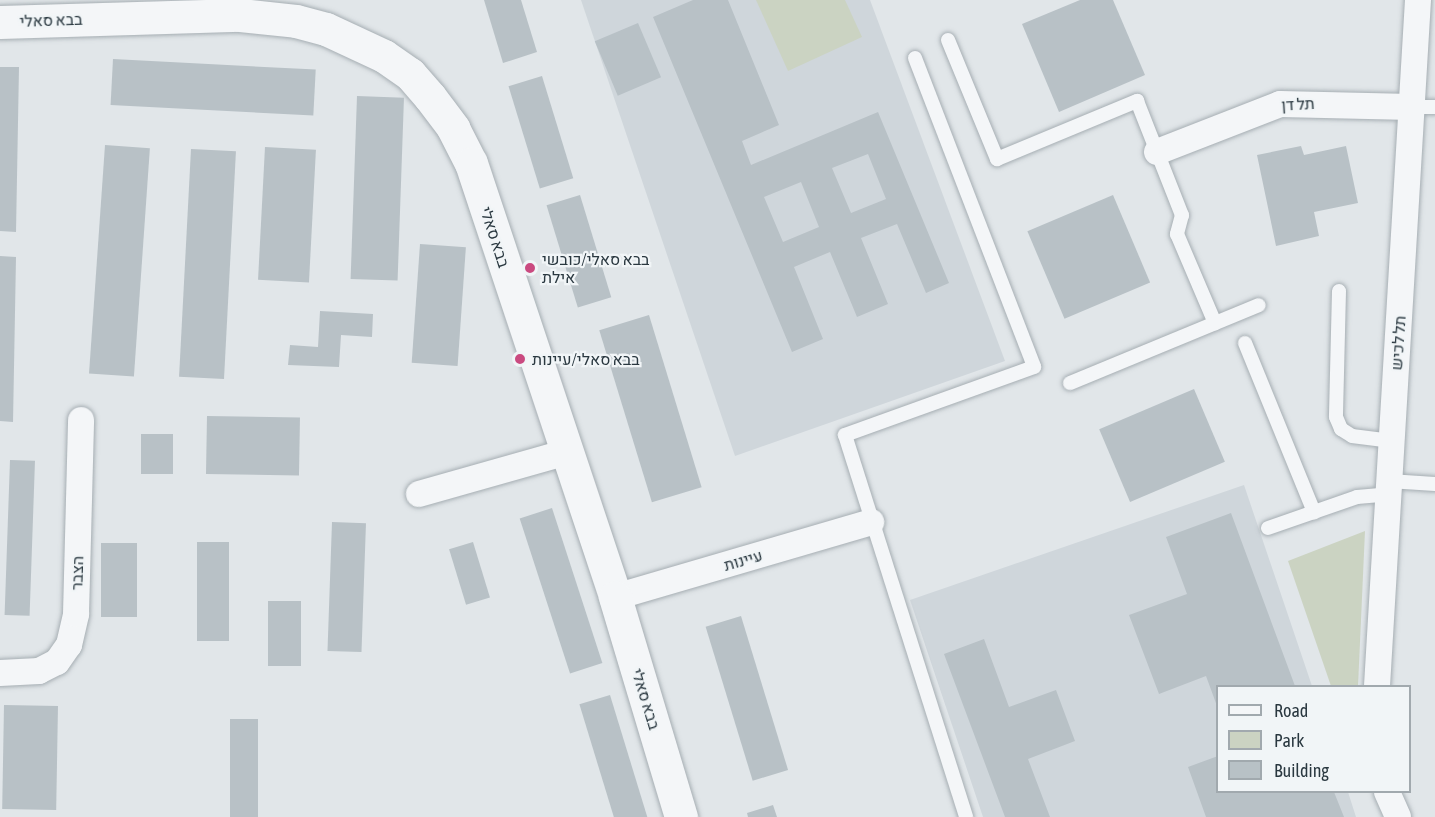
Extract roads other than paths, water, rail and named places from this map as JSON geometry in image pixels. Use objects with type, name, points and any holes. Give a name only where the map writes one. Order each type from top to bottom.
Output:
[{"type":"street","name":"תל לכיש","points":[[1377,685],[1392,441],[1424,107],[1418,0]]},
{"type":"street","name":"בבא סאלי","points":[[0,22],[240,5],[326,29],[355,40],[410,74],[453,128],[471,163],[615,597],[681,817]]},
{"type":"street","name":"תל דן","points":[[1157,152],[1280,104],[1424,107]]},
{"type":"street","name":"הצבר","points":[[0,673],[39,671],[57,662],[69,645],[76,614],[81,420]]},
{"type":"street","points":[[419,494],[567,452]]},
{"type":"street","name":"עיינות","points":[[615,597],[871,522]]},
{"type":"street","points":[[1387,793],[1398,817]]},
{"type":"lane","points":[[948,40],[997,159],[1137,101],[1182,215],[1178,234],[1215,323]]},
{"type":"lane","points":[[915,58],[1034,367],[845,435],[966,817]]},
{"type":"lane","points":[[1339,291],[1336,417],[1341,429],[1352,436],[1392,441]]},
{"type":"lane","points":[[1070,383],[1259,305]]},
{"type":"lane","points":[[1245,343],[1314,512]]},
{"type":"lane","points":[[1268,528],[1389,488],[1435,484]]},
{"type":"place","name":"בבא סאלי/כובשי אילת","points":[[530,268]]},
{"type":"place","name":"בבא סאלי/עיינות","points":[[520,359]]}]
